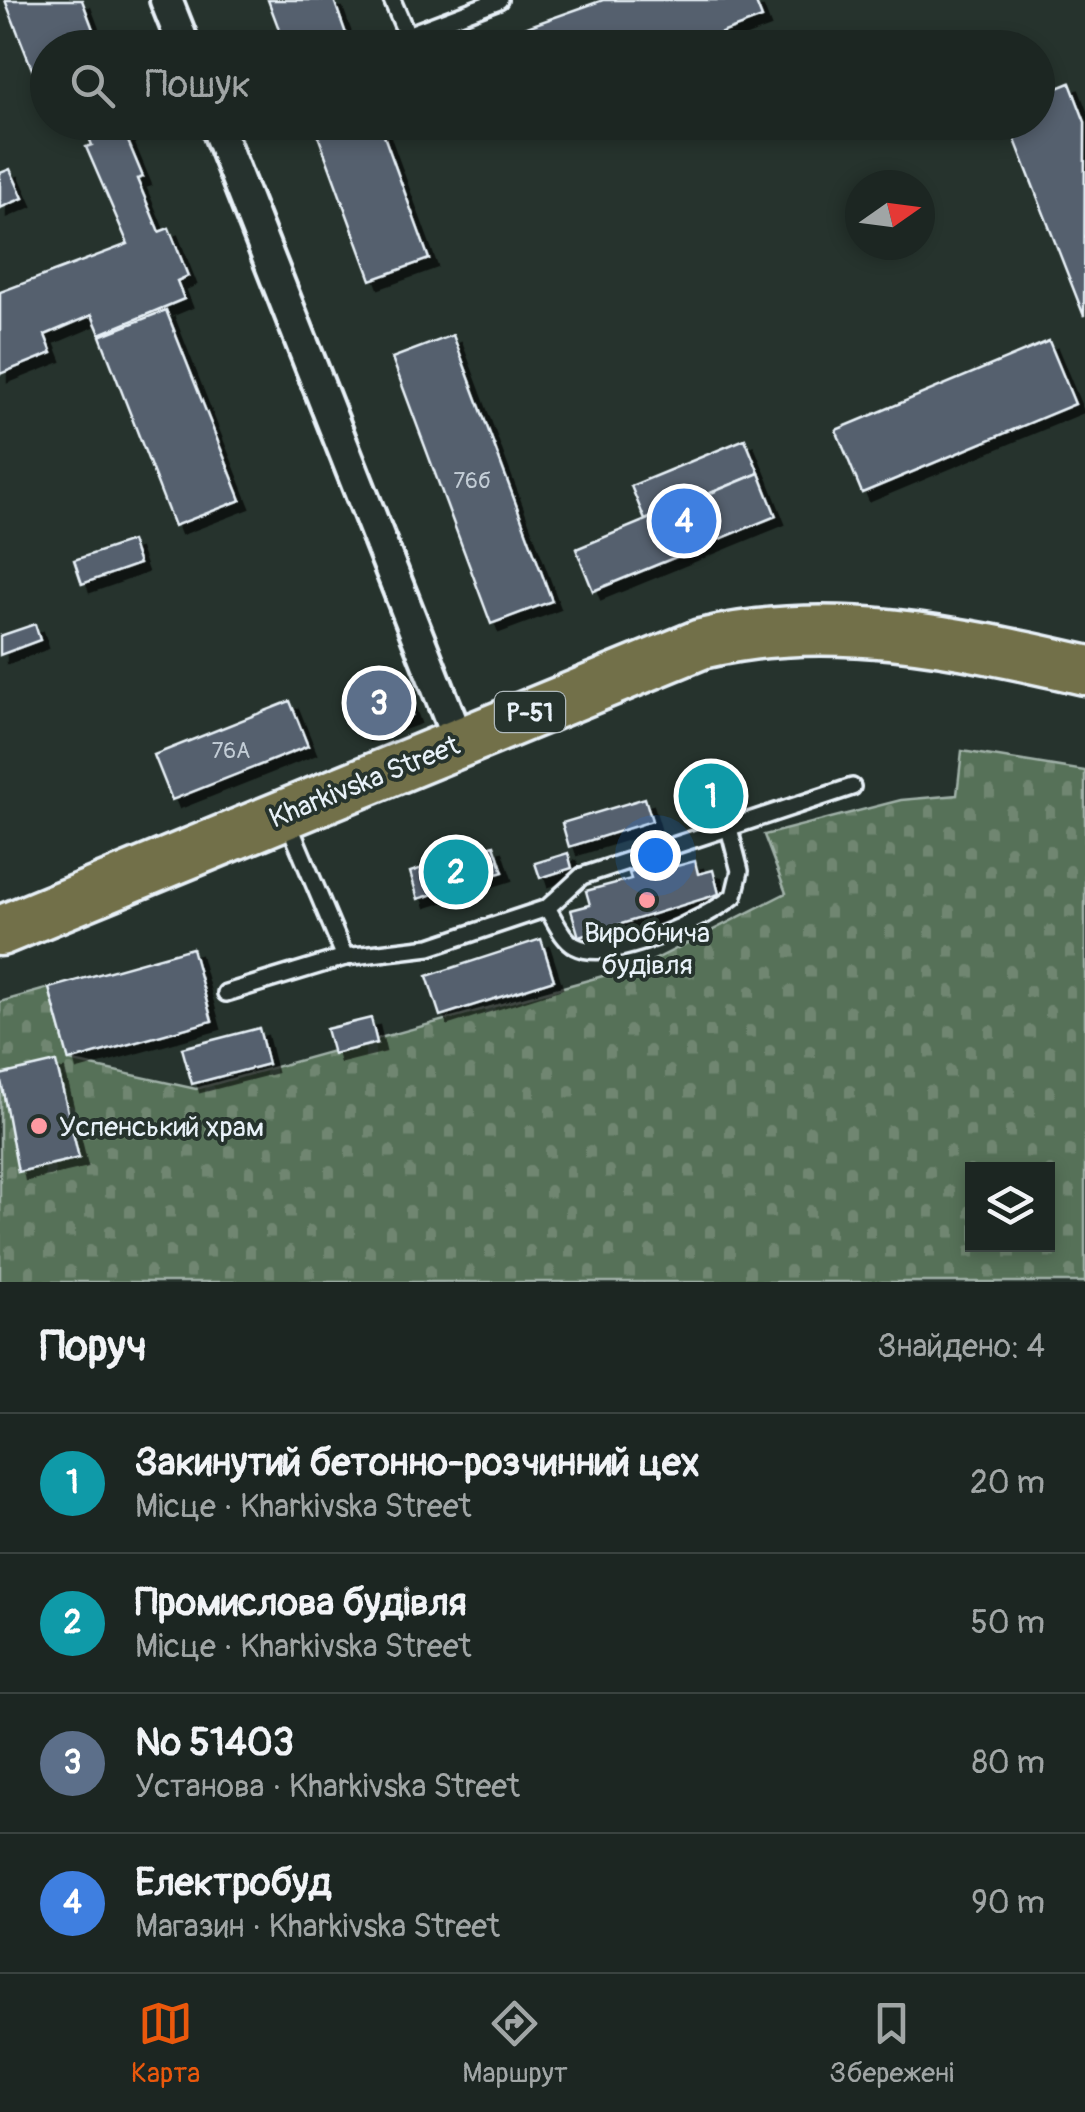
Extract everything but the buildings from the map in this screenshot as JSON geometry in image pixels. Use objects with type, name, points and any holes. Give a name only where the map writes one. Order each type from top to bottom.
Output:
[{"type":"main road","name":"Kharkivska Street","points":[[0,931],[701,644],[774,630],[848,629],[905,635],[1085,670]]},
{"type":"street","points":[[166,0],[178,30]]},
{"type":"street","points":[[222,140],[459,742]]},
{"type":"lane","points":[[392,0],[404,30]]},
{"type":"lane","points":[[422,30],[499,0]]},
{"type":"lane","points":[[226,993],[345,957],[430,947],[547,908],[582,876],[852,787]]},
{"type":"lane","points":[[285,814],[345,957]]},
{"type":"lane","points":[[547,908],[567,940],[591,950],[686,926],[734,896],[740,871],[729,828]]},
{"type":"green space","points":[[962,751],[1085,771],[1085,1282],[0,1282],[0,1002],[49,988],[69,1061],[196,1089],[646,964],[786,893],[764,835],[901,800],[957,795]]},
{"type":"place","name":"Електробуд","points":[[684,521]]},
{"type":"place","name":"№ 51403","points":[[379,703]]},
{"type":"place","name":"Закинутий бетонно-розчинний цех","points":[[711,796]]},
{"type":"place","name":"Промислова будівля","points":[[456,872]]},
{"type":"place","name":"Виробнича будівля","points":[[647,900]]},
{"type":"place","name":"Успенський храм","points":[[39,1126]]}]
